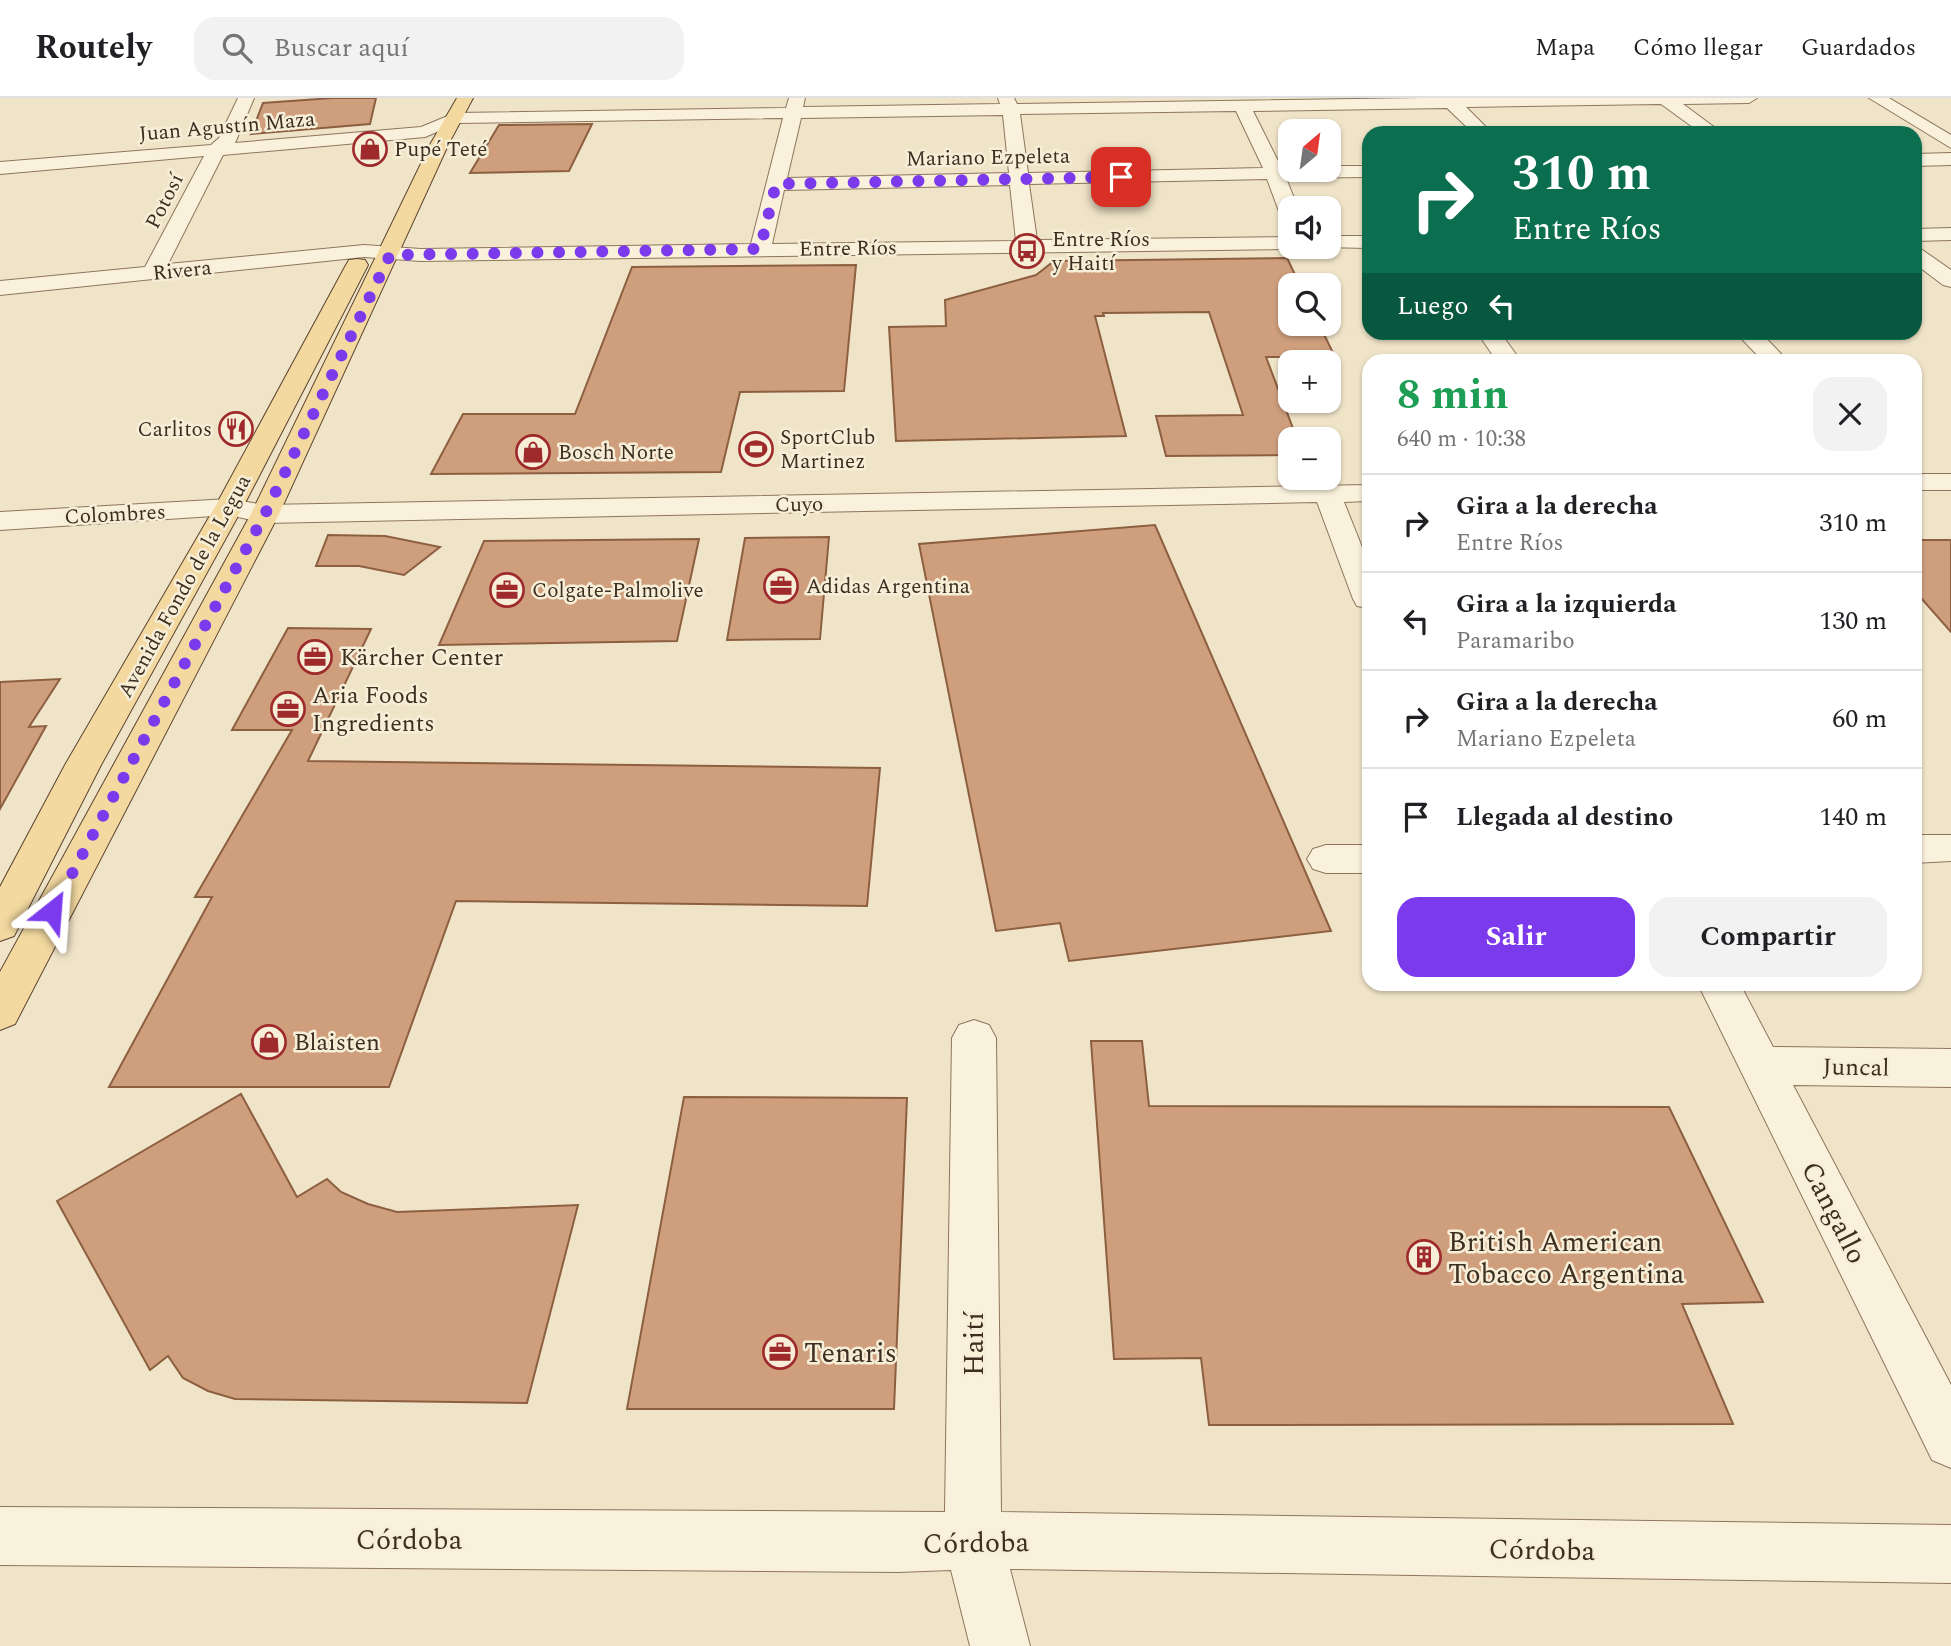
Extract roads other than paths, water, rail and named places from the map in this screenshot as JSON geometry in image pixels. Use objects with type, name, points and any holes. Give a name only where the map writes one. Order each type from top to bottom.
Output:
[{"type":"main road","name":"Avenida Fondo de la Legua","points":[[0,1012],[265,514],[390,255],[440,144],[465,98]]},
{"type":"main road","points":[[408,165],[441,104]]},
{"type":"main road","name":"Avenida Fondo de la Legua","points":[[0,925],[9,888],[101,733],[229,507],[377,227]]},
{"type":"main road","points":[[9,888],[68,882]]},
{"type":"street","name":"Potosí","points":[[216,150],[212,142],[233,98]]},
{"type":"street","name":"Potosí","points":[[153,273],[216,150],[227,141],[246,98]]},
{"type":"street","points":[[455,118],[795,105],[1231,104],[1749,98]]},
{"type":"street","points":[[1877,98],[1951,143]]},
{"type":"street","points":[[1664,99],[1703,126]]},
{"type":"street","points":[[1450,101],[1476,126]]},
{"type":"street","points":[[1008,104],[1027,246]]},
{"type":"street","points":[[1231,104],[1275,173],[1283,196]]},
{"type":"street","points":[[760,249],[795,105]]},
{"type":"street","name":"Juan Agustín Maza","points":[[0,168],[425,132],[455,118]]},
{"type":"street","points":[[1922,160],[1951,159]]},
{"type":"street","name":"Mariano Ezpeleta","points":[[776,184],[1362,172]]},
{"type":"street","points":[[1922,235],[1951,234]]},
{"type":"street","points":[[1341,242],[1362,242]]},
{"type":"street","name":"Entre Ríos","points":[[364,251],[390,255],[1278,243]]},
{"type":"street","name":"Rivera","points":[[0,288],[364,251]]},
{"type":"street","points":[[1922,259],[1951,280]]},
{"type":"street","points":[[1754,340],[1769,354]]},
{"type":"street","points":[[1922,482],[1951,482]]},
{"type":"street","points":[[1327,493],[1362,583]]},
{"type":"street","name":"Cuyo","points":[[229,507],[265,514],[1362,493]]},
{"type":"street","name":"Colombres","points":[[0,521],[229,507]]},
{"type":"street","points":[[1326,859],[1362,859]]},
{"type":"street","name":"Cangallo","points":[[1723,991],[1951,1441]]},
{"type":"street","name":"Haití","points":[[974,1038],[973,1540],[1000,1646]]},
{"type":"street","name":"Juncal","points":[[1761,1066],[1951,1068]]},
{"type":"street","name":"Córdoba","points":[[0,1536],[898,1543],[973,1540],[1951,1555]]},
{"type":"place","name":"Pupé Teté","points":[[370,149]]},
{"type":"place","name":"Entre Ríos y Haití","points":[[1027,251]]},
{"type":"place","name":"Carlitos","points":[[236,429]]},
{"type":"place","name":"SportClub Martinez","points":[[756,449]]},
{"type":"place","name":"Bosch Norte","points":[[533,452]]},
{"type":"place","name":"Adidas Argentina","points":[[781,586]]},
{"type":"place","name":"Colgate-Palmolive","points":[[507,590]]},
{"type":"place","name":"Kärcher Center","points":[[315,657]]},
{"type":"place","name":"Aria Foods Ingredients","points":[[288,709]]},
{"type":"place","name":"Blaisten","points":[[269,1042]]},
{"type":"place","name":"British American Tobacco Argentina","points":[[1424,1257]]},
{"type":"place","name":"Tenaris","points":[[780,1352]]}]
